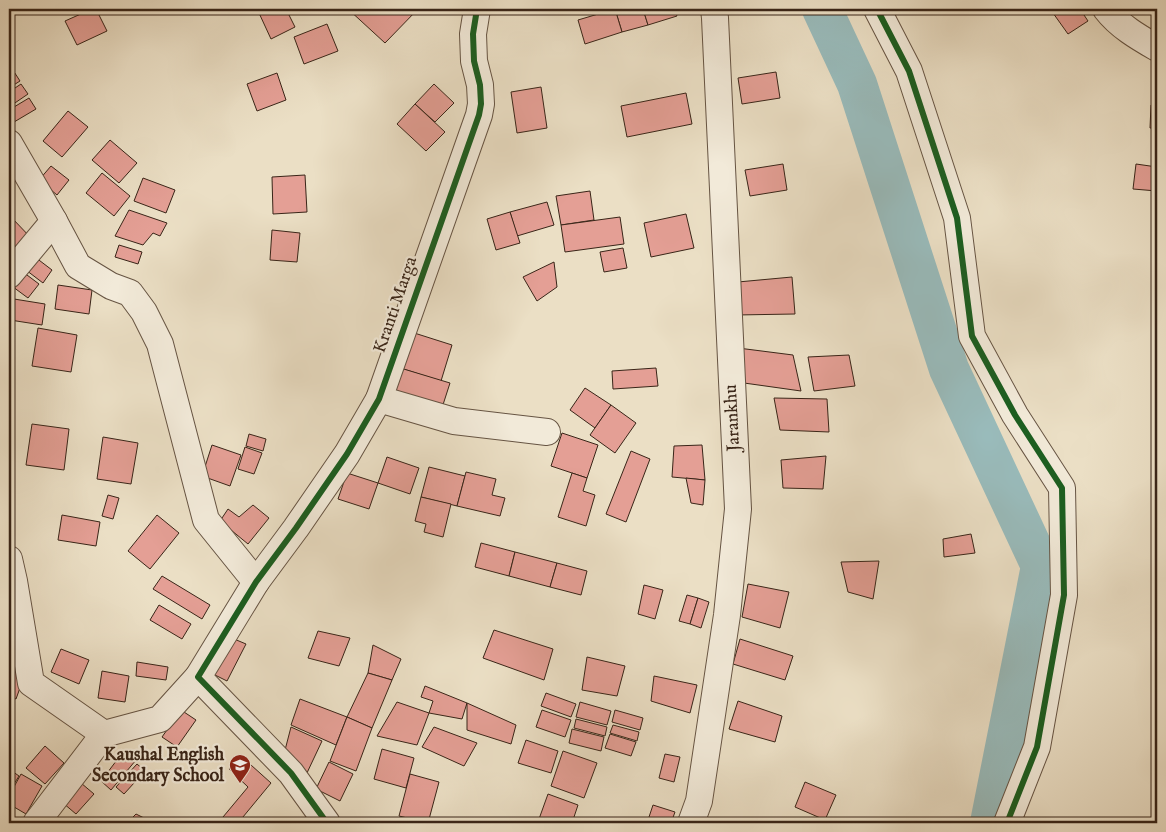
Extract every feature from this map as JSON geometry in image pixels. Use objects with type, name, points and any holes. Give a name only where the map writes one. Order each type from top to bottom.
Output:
[{"type":"street","name":"Kranti Marga","points":[[104,734],[160,719],[198,677],[256,582],[347,454],[379,399],[479,114],[481,104],[480,85],[474,61],[473,34],[478,9]]},
{"type":"street","name":"Jarankhu","points":[[691,823],[699,801],[727,615],[738,509],[714,9]]},
{"type":"street","points":[[877,9],[909,71],[957,218],[972,336],[1015,414],[1062,488],[1064,595],[1037,747],[1007,823]]},
{"type":"street","points":[[1106,9],[1114,19],[1157,48]]},
{"type":"street","points":[[9,143],[54,220],[78,266],[111,286],[130,293],[144,312],[160,344],[206,520],[256,582]]},
{"type":"street","points":[[9,275],[54,220]]},
{"type":"street","points":[[379,399],[454,421],[547,432]]},
{"type":"street","points":[[9,559],[31,683],[104,734],[36,823]]},
{"type":"street","points":[[198,677],[291,773],[327,823]]},
{"type":"building","points":[[96,9],[107,31],[77,45],[65,21]]},
{"type":"building","points":[[269,9],[286,9],[295,27],[271,39],[259,13]]},
{"type":"building","points":[[348,9],[418,9],[385,43]]},
{"type":"building","points":[[615,9],[643,9],[648,25],[622,32]]},
{"type":"building","points":[[615,9],[622,32],[585,44],[578,20]]},
{"type":"building","points":[[643,9],[674,9],[677,16],[648,25]]},
{"type":"building","points":[[1060,9],[1080,9],[1088,21],[1068,34],[1053,13]]},
{"type":"building","points":[[327,24],[338,51],[304,64],[294,37]]},
{"type":"building","points":[[9,64],[20,81],[9,88]]},
{"type":"building","points":[[776,72],[780,98],[742,104],[738,78]]},
{"type":"building","points":[[277,73],[286,100],[257,111],[247,84]]},
{"type":"building","points":[[21,84],[28,94],[9,107],[9,92]]},
{"type":"building","points":[[434,84],[454,103],[435,122],[415,104]]},
{"type":"building","points":[[541,87],[547,128],[517,133],[511,92]]},
{"type":"building","points":[[686,93],[692,124],[627,137],[621,106]]},
{"type":"building","points":[[29,98],[36,109],[9,125],[9,110]]},
{"type":"building","points":[[415,104],[445,132],[426,151],[397,124]]},
{"type":"building","points":[[1151,105],[1157,106],[1157,128],[1150,128]]},
{"type":"building","points":[[68,111],[88,127],[62,157],[43,141]]},
{"type":"building","points":[[110,140],[137,163],[119,183],[92,160]]},
{"type":"building","points":[[783,164],[787,190],[750,196],[745,170]]},
{"type":"building","points":[[1136,164],[1157,167],[1157,191],[1133,189]]},
{"type":"building","points":[[51,166],[69,180],[57,195],[39,180]]},
{"type":"building","points":[[102,173],[130,196],[114,216],[86,193]]},
{"type":"building","points":[[305,175],[307,212],[273,214],[272,177]]},
{"type":"building","points":[[143,178],[175,190],[166,213],[134,201]]},
{"type":"building","points":[[590,191],[594,220],[561,225],[556,196]]},
{"type":"building","points":[[547,202],[554,225],[517,236],[510,212]]},
{"type":"building","points":[[129,210],[167,223],[160,236],[153,233],[143,245],[115,236]]},
{"type":"building","points":[[510,212],[520,243],[496,250],[487,219]]},
{"type":"building","points":[[686,214],[694,248],[651,257],[644,223]]},
{"type":"building","points":[[11,217],[33,240],[9,263],[9,219]]},
{"type":"building","points":[[620,217],[624,244],[565,252],[561,225]]},
{"type":"building","points":[[272,230],[300,233],[297,262],[270,260]]},
{"type":"building","points":[[119,245],[142,252],[138,264],[115,257]]},
{"type":"building","points":[[623,248],[627,268],[604,272],[600,252]]},
{"type":"building","points":[[31,254],[52,270],[43,283],[22,267]]},
{"type":"building","points":[[554,262],[557,287],[537,301],[523,277]]},
{"type":"building","points":[[19,269],[39,284],[28,298],[9,284]]},
{"type":"building","points":[[792,277],[795,314],[736,315],[727,283]]},
{"type":"building","points":[[58,285],[92,290],[89,314],[55,309]]},
{"type":"building","points":[[14,299],[45,304],[42,325],[10,320]]},
{"type":"building","points":[[38,328],[77,335],[71,372],[32,366]]},
{"type":"building","points":[[408,331],[452,345],[441,381],[397,367]]},
{"type":"building","points":[[738,348],[793,355],[801,391],[744,383]]},
{"type":"building","points":[[849,355],[855,386],[814,391],[808,357]]},
{"type":"building","points":[[397,367],[450,383],[440,414],[387,398]]},
{"type":"building","points":[[656,368],[658,386],[613,389],[612,371]]},
{"type":"building","points":[[585,388],[611,405],[595,428],[570,410]]},
{"type":"building","points":[[774,398],[827,399],[829,432],[780,430]]},
{"type":"building","points":[[611,405],[636,423],[615,453],[590,435]]},
{"type":"building","points":[[32,424],[69,429],[64,470],[26,465]]},
{"type":"building","points":[[562,433],[598,445],[587,478],[551,466]]},
{"type":"building","points":[[249,434],[266,439],[263,451],[246,446]]},
{"type":"building","points":[[103,437],[138,443],[131,484],[97,479]]},
{"type":"building","points":[[212,445],[241,455],[230,486],[202,476]]},
{"type":"building","points":[[702,445],[705,480],[672,477],[674,446]]},
{"type":"building","points":[[245,447],[262,453],[254,474],[238,469]]},
{"type":"building","points":[[631,451],[650,459],[626,522],[606,514]]},
{"type":"building","points":[[826,456],[823,489],[783,488],[781,460]]},
{"type":"building","points":[[387,457],[419,468],[410,494],[378,483]]},
{"type":"building","points":[[429,467],[465,476],[457,506],[421,497]]},
{"type":"building","points":[[466,472],[496,479],[492,495],[505,498],[500,516],[457,506]]},
{"type":"building","points":[[347,473],[378,483],[369,509],[338,499]]},
{"type":"building","points":[[572,473],[587,478],[583,491],[595,495],[586,526],[558,517]]},
{"type":"building","points":[[686,478],[705,480],[703,505],[691,503]]},
{"type":"building","points":[[108,495],[119,498],[113,519],[102,516]]},
{"type":"building","points":[[421,497],[451,504],[443,537],[424,532],[426,524],[415,521]]},
{"type":"building","points":[[253,505],[269,518],[248,544],[220,521],[228,509],[239,517]]},
{"type":"building","points":[[62,515],[100,522],[96,546],[58,540]]},
{"type":"building","points":[[157,515],[179,533],[150,569],[128,551]]},
{"type":"building","points":[[971,534],[975,553],[944,557],[943,539]]},
{"type":"building","points":[[481,543],[515,552],[509,576],[475,567]]},
{"type":"building","points":[[515,552],[557,563],[550,587],[509,576]]},
{"type":"building","points":[[879,561],[873,599],[848,592],[841,562]]},
{"type":"building","points":[[557,563],[587,571],[581,595],[550,587]]},
{"type":"building","points":[[162,576],[210,605],[202,619],[153,589]]},
{"type":"building","points":[[748,584],[789,592],[780,628],[742,617]]},
{"type":"building","points":[[644,585],[663,590],[655,619],[638,614]]},
{"type":"building","points":[[687,595],[698,598],[690,624],[679,621]]},
{"type":"building","points":[[698,598],[709,602],[701,628],[690,624]]},
{"type":"building","points":[[159,605],[191,624],[182,639],[150,620]]},
{"type":"building","points":[[494,630],[553,649],[544,680],[483,658]]},
{"type":"building","points":[[318,631],[350,638],[339,666],[308,658]]},
{"type":"building","points":[[227,636],[246,644],[227,681],[209,672]]},
{"type":"building","points":[[740,639],[793,656],[785,680],[733,664]]},
{"type":"building","points":[[373,645],[401,659],[392,680],[368,673]]},
{"type":"building","points":[[61,649],[89,660],[79,684],[51,672]]},
{"type":"building","points":[[587,657],[625,666],[617,696],[582,690]]},
{"type":"building","points":[[137,662],[168,667],[166,680],[136,676]]},
{"type":"building","points":[[9,668],[25,674],[16,699],[9,696]]},
{"type":"building","points":[[102,671],[129,676],[125,702],[98,698]]},
{"type":"building","points":[[368,673],[392,680],[372,728],[347,717]]},
{"type":"building","points":[[654,676],[697,685],[690,713],[651,701]]},
{"type":"building","points":[[425,686],[467,703],[462,719],[429,713],[433,701],[421,697]]},
{"type":"building","points":[[546,693],[576,704],[571,717],[541,706]]},
{"type":"building","points":[[300,699],[347,717],[336,745],[291,725]]},
{"type":"building","points":[[738,701],[782,716],[775,742],[729,729]]},
{"type":"building","points":[[397,702],[429,713],[417,745],[377,736]]},
{"type":"building","points":[[580,702],[611,711],[607,725],[576,717]]},
{"type":"building","points":[[467,703],[516,725],[511,744],[467,730]]},
{"type":"building","points":[[181,710],[196,720],[177,747],[162,737]]},
{"type":"building","points":[[542,710],[571,720],[565,737],[536,727]]},
{"type":"building","points":[[615,710],[643,718],[640,730],[612,722]]},
{"type":"building","points":[[347,717],[372,728],[356,771],[330,761]]},
{"type":"building","points":[[576,719],[607,727],[605,736],[574,728]]},
{"type":"building","points":[[613,725],[639,732],[637,741],[610,733]]},
{"type":"building","points":[[291,727],[322,741],[306,775],[284,754]]},
{"type":"building","points":[[434,727],[477,743],[464,766],[422,747]]},
{"type":"building","points":[[572,729],[604,737],[601,751],[569,743]]},
{"type":"building","points":[[610,734],[636,742],[631,756],[605,748]]},
{"type":"building","points":[[526,740],[558,751],[551,773],[518,763]]},
{"type":"building","points":[[45,746],[64,763],[45,784],[26,768]]},
{"type":"building","points":[[382,749],[414,758],[406,788],[374,779]]},
{"type":"building","points":[[563,751],[597,763],[584,798],[551,786]]},
{"type":"building","points":[[665,754],[680,757],[674,782],[659,778]]},
{"type":"building","points":[[132,755],[136,760],[111,790],[101,781],[120,756],[125,762]]},
{"type":"building","points":[[241,756],[271,783],[238,823],[218,823],[248,787],[229,769]]},
{"type":"building","points":[[329,762],[353,774],[340,801],[316,789]]},
{"type":"building","points":[[137,764],[145,771],[124,794],[116,787]]},
{"type":"building","points":[[9,769],[19,776],[9,792]]},
{"type":"building","points":[[21,774],[42,786],[26,814],[9,804],[9,796]]},
{"type":"building","points":[[410,774],[439,782],[428,823],[399,816]]},
{"type":"building","points":[[805,782],[836,795],[825,820],[795,807]]},
{"type":"building","points":[[81,783],[94,794],[76,814],[63,803]]},
{"type":"building","points":[[548,794],[578,805],[572,823],[551,823],[539,819]]},
{"type":"building","points":[[653,805],[675,812],[671,823],[647,823]]},
{"type":"building","points":[[136,814],[154,823],[127,823]]},
{"type":"waterway","points":[[822,9],[857,84],[949,369],[1041,566],[990,823]]},
{"type":"cycle path","points":[[327,823],[291,773],[198,677],[256,582],[347,454],[379,399],[479,115],[481,104],[480,85],[474,61],[473,34],[477,9]]},
{"type":"cycle path","points":[[877,9],[909,71],[957,218],[972,336],[1015,415],[1062,488],[1064,595],[1037,747],[1007,823]]},
{"type":"place","name":"Kaushal English Secondary School","points":[[240,784]]}]
